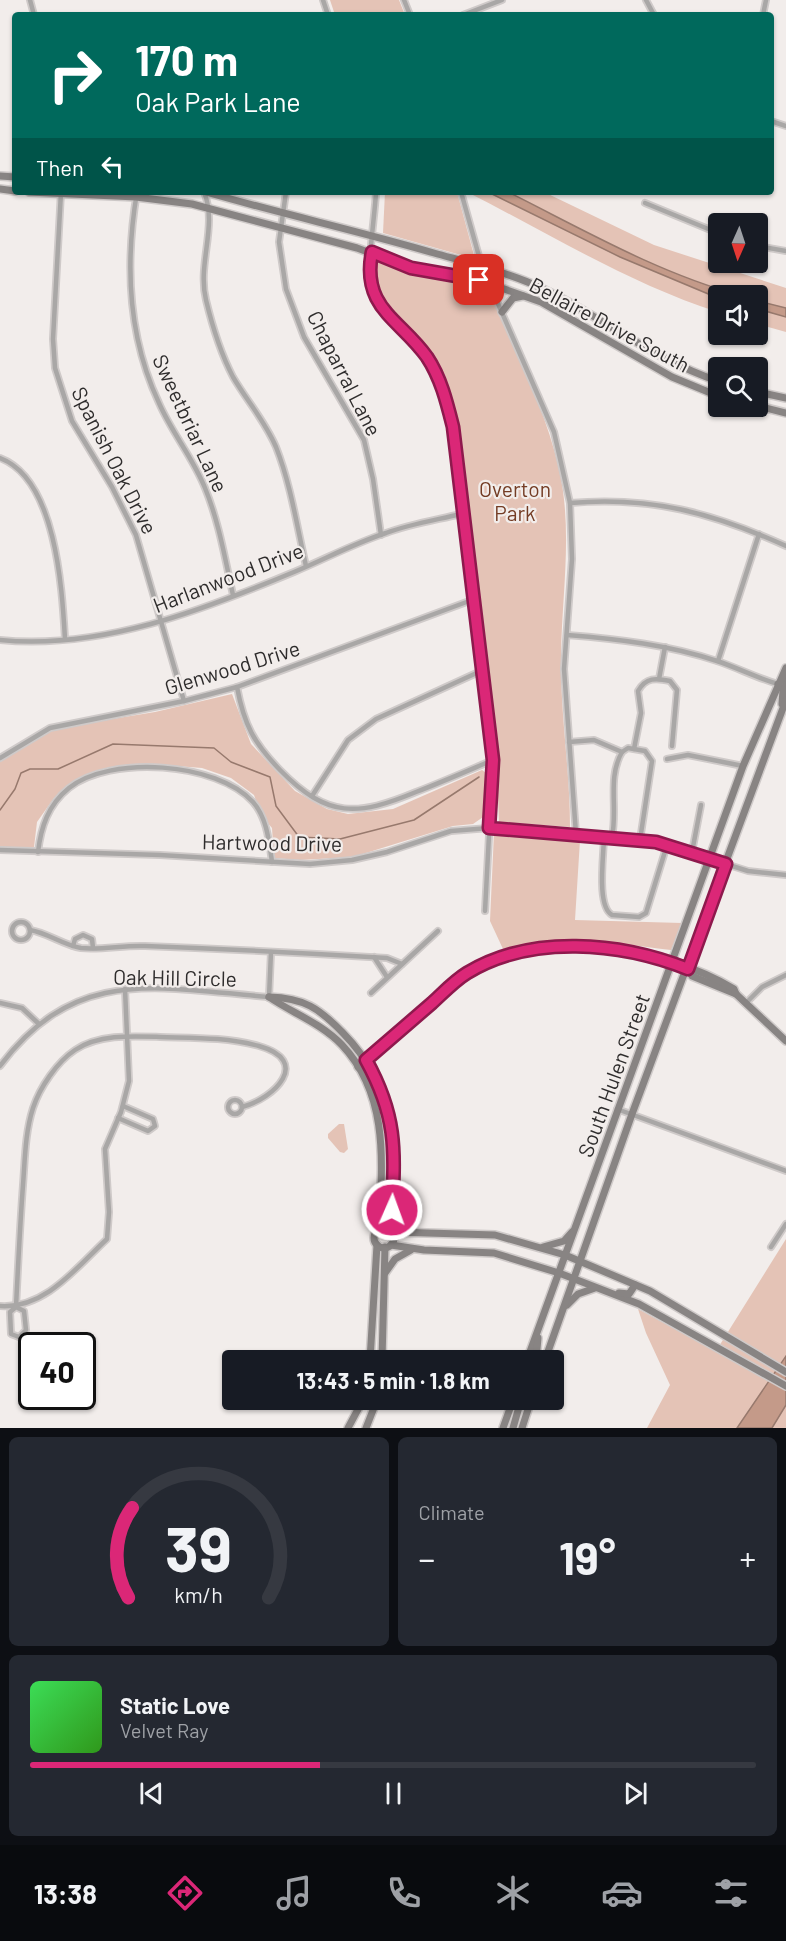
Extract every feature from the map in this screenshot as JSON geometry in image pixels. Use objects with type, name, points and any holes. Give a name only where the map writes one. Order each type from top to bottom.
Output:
[{"type":"main road","name":"Bellaire Drive South","points":[[137,195],[210,208],[280,229],[372,252],[411,268],[449,273],[524,295],[588,328],[672,377],[708,391]]},
{"type":"main road","name":"Bellaire Drive South","points":[[216,195],[482,267],[546,290],[673,362],[708,377]]},
{"type":"main road","points":[[502,312],[513,298],[524,295]]},
{"type":"main road","points":[[588,328],[595,317]]},
{"type":"main road","points":[[768,394],[786,398]]},
{"type":"main road","points":[[768,408],[786,413]]},
{"type":"main road","name":"South Hulen Street","points":[[531,1350],[743,766],[782,685],[786,668]]},
{"type":"main road","points":[[782,712],[782,685],[786,674]]},
{"type":"main road","name":"South Hulen Street","points":[[549,1350],[632,1114],[688,969],[786,700]]},
{"type":"main road","points":[[358,1067],[464,975],[505,955],[537,949],[586,948],[624,952],[672,963],[688,969],[692,976],[736,994],[785,1039]]},
{"type":"main road","name":"Oak Hill Circle","points":[[268,997],[293,998],[326,1015],[366,1060],[383,1090],[393,1131],[391,1231],[394,1239],[384,1246],[374,1238],[379,1229],[381,1135],[375,1105],[358,1067],[342,1045],[320,1027],[268,997]]},
{"type":"main road","points":[[392,1210],[404,1224],[414,1231]]},
{"type":"main road","points":[[379,1229],[495,1235],[565,1255],[650,1291],[786,1372]]},
{"type":"main road","points":[[540,1248],[564,1241],[574,1230]]},
{"type":"main road","points":[[384,1246],[494,1253],[559,1273],[658,1313],[786,1386]]},
{"type":"main road","points":[[382,1350],[384,1246]]},
{"type":"main road","points":[[371,1350],[384,1246]]},
{"type":"main road","points":[[384,1273],[395,1259],[413,1249]]},
{"type":"main road","points":[[605,1291],[629,1294],[635,1286]]},
{"type":"main road","points":[[565,1307],[578,1294],[597,1288]]},
{"type":"main road","points":[[537,1350],[540,1324]]},
{"type":"main road","points":[[348,1428],[358,1410]]},
{"type":"main road","points":[[366,1428],[373,1410]]},
{"type":"main road","points":[[504,1428],[510,1410]]},
{"type":"main road","points":[[513,1428],[518,1410]]},
{"type":"main road","points":[[522,1428],[528,1410]]},
{"type":"street","points":[[469,12],[487,3],[502,0]]},
{"type":"street","name":"Spanish Oak Drive","points":[[61,195],[53,339],[55,368],[62,398],[72,422],[112,487],[136,535],[184,701]]},
{"type":"street","name":"Sweetbriar Lane","points":[[137,195],[131,298],[138,346],[160,406],[206,489],[219,531],[233,594]]},
{"type":"street","points":[[206,195],[210,208],[203,278],[205,298],[233,377],[257,411],[276,449],[287,482],[306,566]]},
{"type":"street","name":"Chaparral Lane","points":[[285,195],[280,229],[282,267],[297,320],[363,440],[373,478],[381,535]]},
{"type":"street","points":[[376,195],[370,278],[375,297],[386,314],[417,344],[439,379],[453,427],[461,514],[493,760],[484,911]]},
{"type":"street","points":[[462,195],[482,267],[554,432],[570,503],[572,560],[564,669],[576,834]]},
{"type":"street","points":[[645,202],[708,229]]},
{"type":"street","points":[[768,248],[786,251]]},
{"type":"street","points":[[0,458],[17,468],[26,477],[48,524],[60,574],[65,639]]},
{"type":"street","points":[[570,503],[623,501],[704,513],[786,546]]},
{"type":"street","name":"Harlanwood Drive","points":[[0,640],[65,639],[104,634],[162,621],[381,535],[461,514]]},
{"type":"street","points":[[718,661],[759,534]]},
{"type":"street","name":"Glenwood Drive","points":[[0,758],[50,728],[184,701],[237,687],[472,600]]},
{"type":"street","points":[[567,635],[628,641],[665,648],[718,661],[782,685]]},
{"type":"street","points":[[659,679],[665,648]]},
{"type":"street","points":[[312,796],[348,740],[362,729],[376,719],[481,671]]},
{"type":"street","points":[[634,749],[641,713],[638,691],[649,680],[659,679],[673,683],[678,695],[672,746]]},
{"type":"street","points":[[237,687],[252,739],[287,777],[312,796],[342,809],[373,809],[493,760]]},
{"type":"street","points":[[569,742],[594,740],[622,752]]},
{"type":"street","points":[[612,837],[616,811],[614,774],[618,758],[628,748],[649,753],[652,765],[640,840]]},
{"type":"street","points":[[668,759],[687,755],[743,766]]},
{"type":"street","points":[[38,852],[44,820],[54,803],[69,788],[99,773],[160,769],[201,774],[222,780],[240,790],[261,815],[272,862]]},
{"type":"street","points":[[692,852],[701,805]]},
{"type":"street","name":"Hartwood Drive","points":[[0,850],[160,855],[310,864],[352,860],[387,852],[451,831],[489,828],[640,840],[692,852],[765,875],[786,875]]},
{"type":"street","points":[[604,836],[604,905],[612,915],[639,917],[646,913],[667,845]]},
{"type":"street","points":[[30,930],[45,933],[73,946],[93,948],[130,945],[271,951],[387,958],[402,964]]},
{"type":"street","points":[[371,993],[438,931]]},
{"type":"street","points":[[73,946],[75,939],[83,935],[92,939],[93,948]]},
{"type":"street","points":[[268,997],[271,951]]},
{"type":"street","points":[[374,957],[387,977]]},
{"type":"street","points":[[746,1003],[762,987],[786,975]]},
{"type":"street","points":[[0,1306],[16,1307],[24,1311],[25,1333],[19,1337],[11,1334],[10,1311],[16,1307],[41,1298],[106,1239],[109,1212],[105,1149],[123,1106],[129,1081],[125,989]]},
{"type":"street","name":"Oak Hill Circle","points":[[0,1066],[19,1041],[48,1015],[87,996],[125,989],[268,997]]},
{"type":"street","points":[[0,1003],[22,1008],[39,1024]]},
{"type":"street","points":[[16,1307],[26,1136],[33,1107],[46,1081],[75,1050],[99,1040],[127,1037],[225,1039],[272,1050],[283,1059],[286,1070],[283,1081],[257,1103],[242,1107]]},
{"type":"street","points":[[118,1118],[148,1131],[155,1126],[153,1119],[123,1106]]},
{"type":"street","points":[[617,1109],[786,1171]]},
{"type":"street","points":[[771,1247],[786,1224]]},
{"type":"street","points":[[10,1323],[25,1322]]},
{"type":"green space","points":[[330,0],[399,0],[404,12],[334,12]]},
{"type":"green space","points":[[385,195],[458,195],[475,259],[383,233]]},
{"type":"green space","points":[[473,195],[550,195],[654,245],[708,263],[708,273],[740,273],[786,288],[786,332],[768,327],[768,285],[708,285],[708,309],[622,273]]},
{"type":"green space","name":"Overton Park","points":[[376,260],[417,274],[487,287],[545,422],[559,469],[565,515],[566,562],[561,676],[570,827],[499,822],[497,771],[453,401],[432,358],[383,299],[373,272]]},
{"type":"green space","points":[[232,694],[251,744],[295,791],[327,809],[348,814],[393,809],[482,770],[489,775],[486,815],[473,824],[453,826],[353,857],[300,860],[274,858],[272,828],[261,815],[254,795],[231,778],[202,768],[152,764],[96,772],[74,781],[54,798],[37,822],[34,847],[29,849],[0,848],[0,762],[51,729],[155,712]]},
{"type":"green space","points":[[494,833],[580,840],[575,920],[682,923],[671,950],[566,941],[503,949],[490,921]]},
{"type":"green space","points":[[339,1124],[344,1124],[348,1149],[344,1153],[340,1152],[328,1138],[328,1134]]},
{"type":"green space","points":[[786,1239],[786,1428],[647,1428],[670,1385],[646,1333],[638,1309],[716,1351]]},
{"type":"shaded area","points":[[494,195],[514,195],[592,235],[679,275],[708,286],[708,294],[620,257]]},
{"type":"shaded area","points":[[768,304],[786,308],[786,317],[768,312]]},
{"type":"shaded area","points":[[786,1356],[786,1405],[772,1428],[737,1428]]},
{"type":"waterway","points":[[0,810],[15,789],[21,773],[30,769],[58,769],[113,744],[214,748],[231,762],[270,777],[276,806],[299,837],[340,839],[414,820],[479,777]]},
{"type":"route","points":[[392,1210],[393,1131],[383,1090],[366,1060],[464,975],[505,955],[537,949],[586,948],[660,959],[688,969],[726,864],[656,842],[489,828],[493,760],[461,514],[453,427],[439,379],[429,360],[417,344],[386,314],[371,289],[372,252],[411,268],[479,280]]}]
